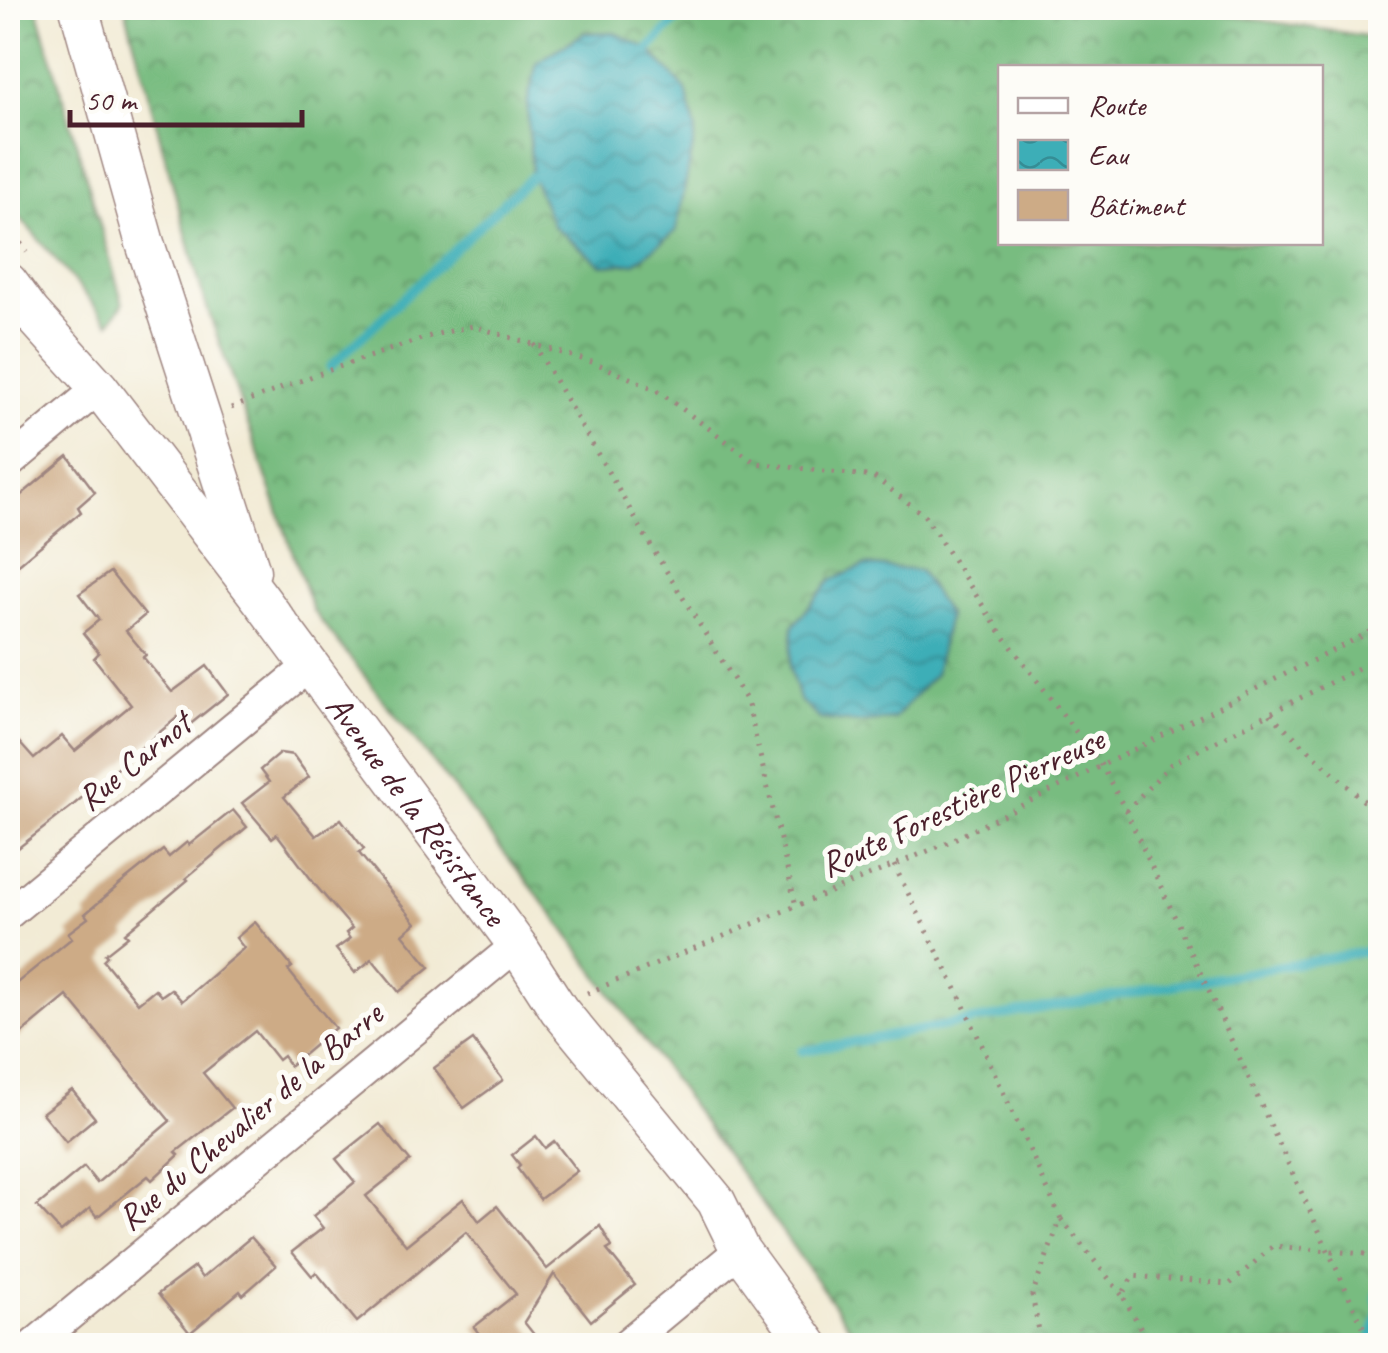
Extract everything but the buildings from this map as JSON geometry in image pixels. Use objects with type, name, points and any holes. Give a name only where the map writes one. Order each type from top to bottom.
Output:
[{"type":"main road","points":[[80,8],[144,240],[259,597]]},
{"type":"main road","name":"Avenue de la Résistance","points":[[8,282],[98,388],[259,597],[516,945],[559,1010],[716,1201],[740,1250],[810,1346]]},
{"type":"street","points":[[8,464],[98,388]]},
{"type":"street","name":"Rue Carnot","points":[[8,914],[309,666]]},
{"type":"street","name":"Rue du Chevalier de la Barre","points":[[32,1346],[516,945]]},
{"type":"street","points":[[624,1346],[740,1250]]},
{"type":"path","points":[[222,411],[433,335],[473,326],[595,363],[655,389],[756,464],[874,477],[924,515],[996,626],[1102,764],[1366,1333],[1368,1346]]},
{"type":"path","points":[[533,342],[654,551],[747,701],[796,906]]},
{"type":"path","name":"Route Forestière Pierreuse","points":[[559,1010],[581,996],[940,846],[1380,628]]},
{"type":"path","points":[[1126,811],[1171,764],[1380,657]]},
{"type":"path","points":[[1270,714],[1380,816]]},
{"type":"path","points":[[894,865],[960,996],[1061,1220],[1122,1295],[1151,1346]]},
{"type":"path","points":[[1042,1346],[1032,1295],[1061,1220]]},
{"type":"path","points":[[1122,1295],[1134,1276],[1230,1284],[1272,1246],[1365,1254],[1380,1262]]},
{"type":"green space","points":[[8,8],[37,8],[123,304],[109,323],[8,203]]},
{"type":"green space","points":[[125,8],[1191,8],[1380,38],[1380,1345],[862,1345],[559,922],[313,611],[202,293]]},
{"type":"water","points":[[614,32],[649,49],[686,90],[696,131],[676,231],[635,263],[602,265],[553,226],[532,176],[527,104],[537,62],[584,33]]},
{"type":"water","points":[[866,565],[920,571],[948,616],[935,674],[894,719],[858,723],[820,719],[799,700],[790,668],[793,626],[831,580]]},
{"type":"waterway","points":[[649,49],[688,8]]},
{"type":"waterway","points":[[330,367],[532,176]]},
{"type":"waterway","points":[[802,1051],[1380,949]]},
{"type":"waterway","points":[[1369,1346],[1380,1311],[1380,1287]]}]
